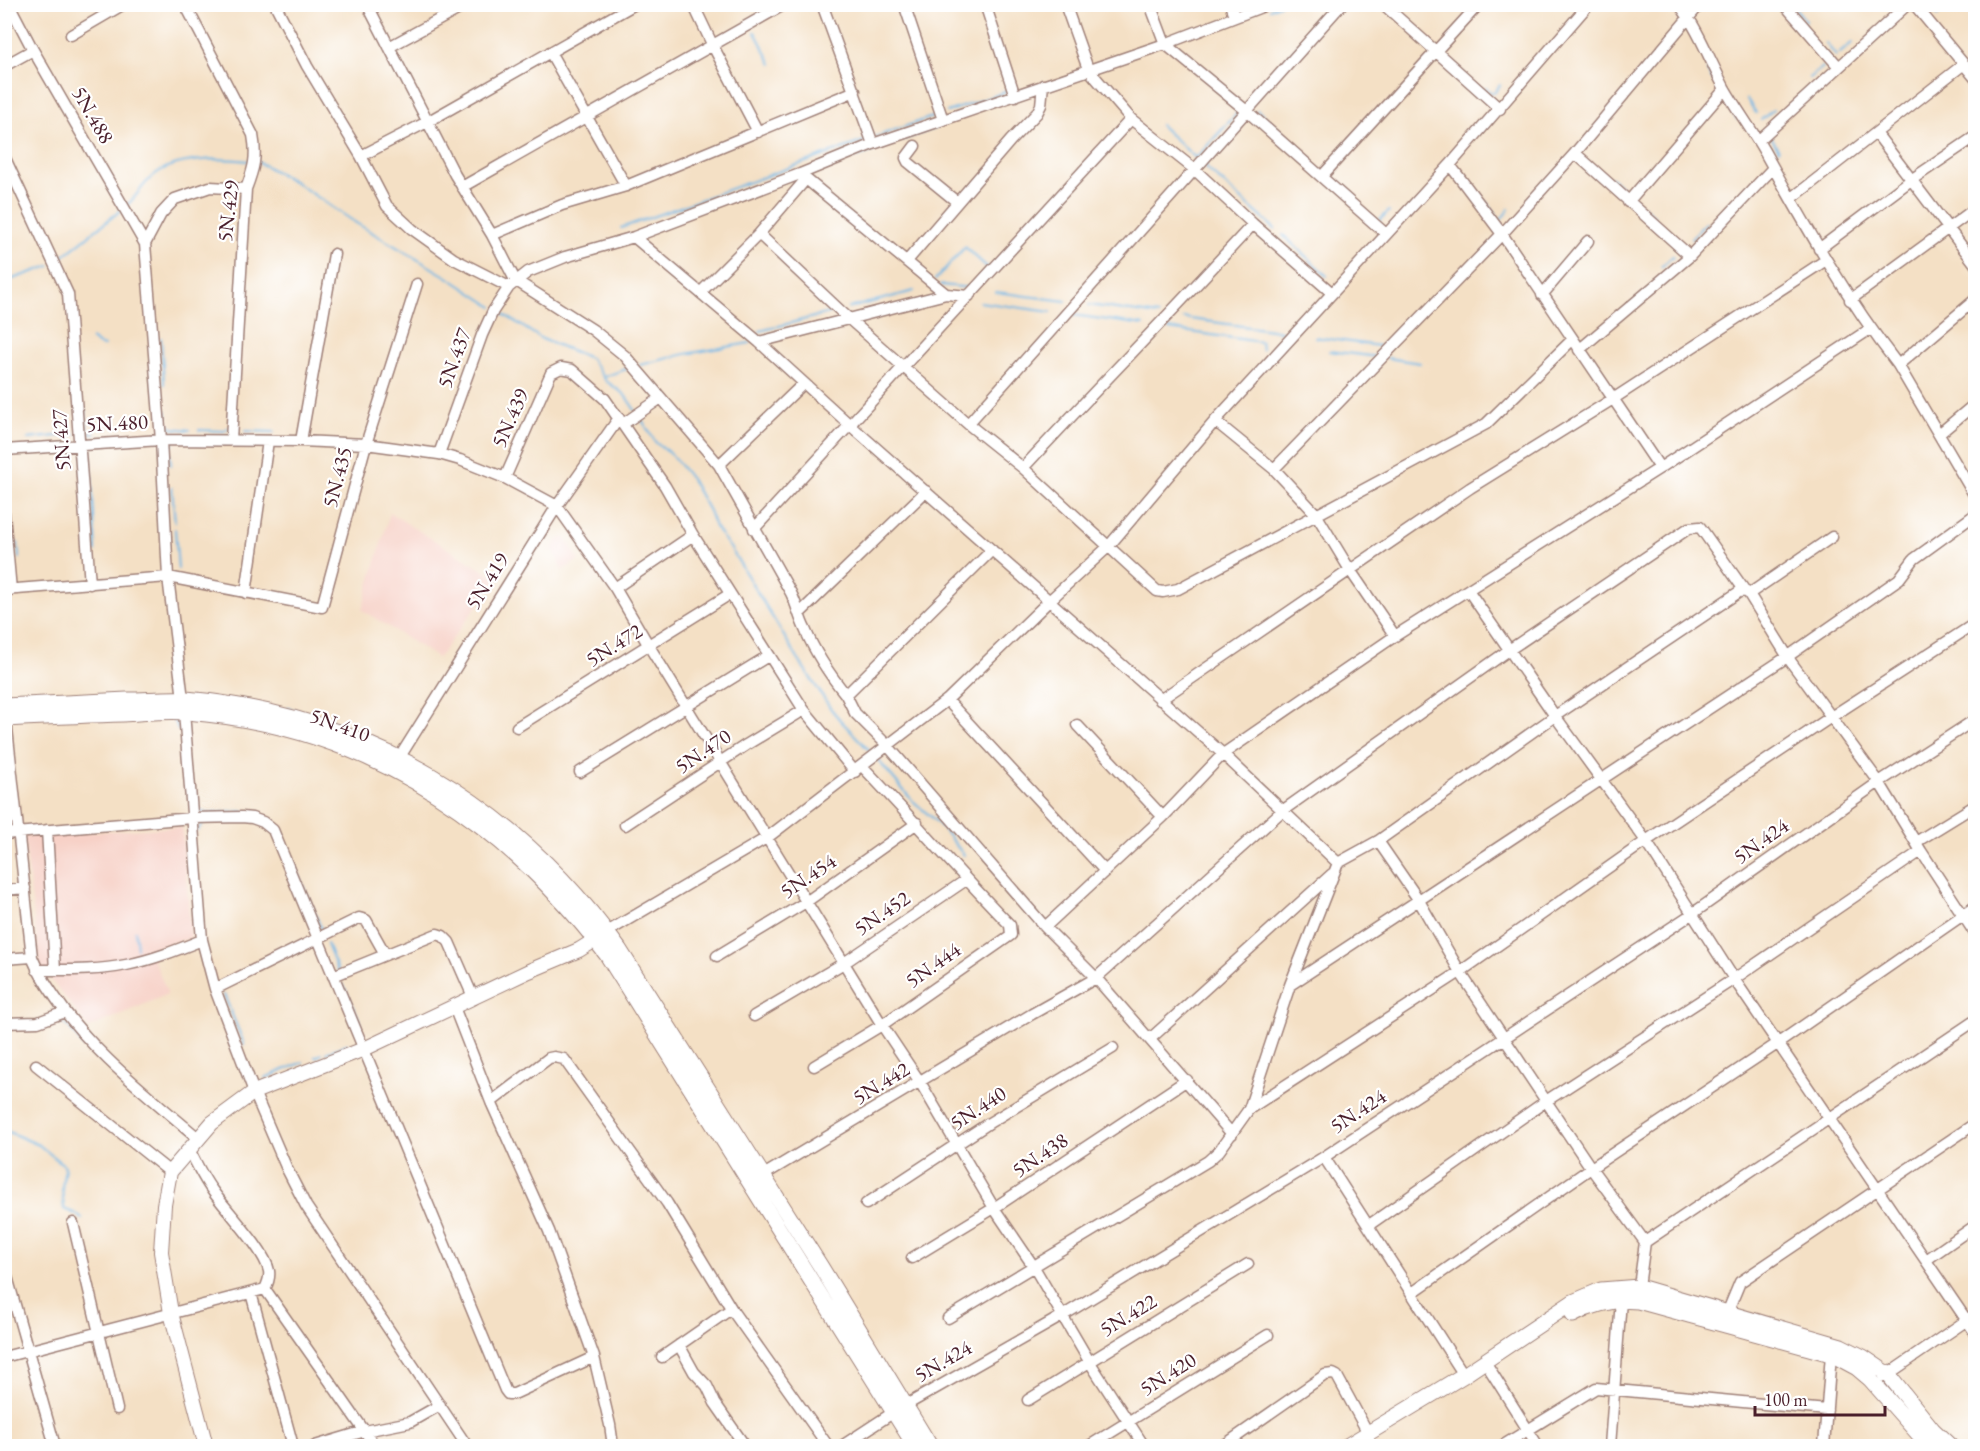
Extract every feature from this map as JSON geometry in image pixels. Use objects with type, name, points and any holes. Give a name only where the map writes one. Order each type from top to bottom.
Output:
[{"type":"main road","name":"5N.410","points":[[5,714],[183,705],[288,729],[396,763],[508,846],[601,937],[650,1010],[899,1409]]},
{"type":"main road","points":[[1357,1443],[1573,1302],[1601,1290],[1638,1294],[1725,1319],[1831,1354],[1857,1368],[1874,1384],[1926,1445]]},
{"type":"main road","points":[[1357,1443],[1490,1368],[1558,1323],[1587,1307],[1622,1300],[1638,1294]]},
{"type":"main road","points":[[1725,1319],[1841,1346],[1863,1357],[1888,1374],[1933,1430],[1950,1446]]},
{"type":"main road","points":[[899,1409],[915,1446]]},
{"type":"main road","points":[[899,1409],[930,1446]]},
{"type":"street","name":"5N.488","points":[[9,4],[145,244]]},
{"type":"street","points":[[71,35],[124,4]]},
{"type":"street","name":"5N.429","points":[[185,4],[253,135],[256,153],[254,167],[246,189],[231,440]]},
{"type":"street","points":[[275,4],[307,66],[361,156],[387,206],[412,229],[454,259],[512,284],[593,330],[625,356],[719,465],[800,613],[804,627],[820,659],[846,695],[855,713],[1045,927],[1096,978],[1232,1134]]},
{"type":"street","points":[[367,4],[462,187],[492,235],[512,284]]},
{"type":"street","points":[[442,4],[448,15]]},
{"type":"street","points":[[389,47],[468,4]]},
{"type":"street","points":[[361,156],[429,121],[635,4]]},
{"type":"street","points":[[693,4],[758,132]]},
{"type":"street","points":[[462,187],[785,4]]},
{"type":"street","points":[[822,4],[873,144]]},
{"type":"street","points":[[904,4],[943,120]]},
{"type":"street","points":[[985,4],[1015,96]]},
{"type":"street","points":[[1065,4],[1088,69],[1131,119],[1194,169],[1252,224],[1332,293]]},
{"type":"street","points":[[1150,4],[1165,44],[1248,112],[1386,234]]},
{"type":"street","points":[[1230,4],[1234,16]]},
{"type":"street","points":[[512,284],[546,264],[634,237],[803,176],[873,144],[1165,44],[1269,4]]},
{"type":"street","points":[[968,424],[1342,4]]},
{"type":"street","points":[[1383,4],[1500,109]]},
{"type":"street","points":[[1322,176],[1479,4]]},
{"type":"street","points":[[206,1446],[171,1313],[161,1252],[164,1205],[170,1172],[193,1143],[223,1113],[254,1092],[364,1049],[474,999],[529,971],[579,950],[768,837],[947,700],[1108,547],[1215,420],[1450,165],[1589,4]]},
{"type":"street","points":[[1679,4],[1689,17],[1725,89],[1758,141],[1819,249],[1850,300],[1898,365],[1939,434],[1972,480],[1976,498]]},
{"type":"street","points":[[1274,469],[1502,234],[1575,153],[1700,4]]},
{"type":"street","points":[[1784,4],[1839,67]]},
{"type":"street","points":[[1758,141],[1908,4]]},
{"type":"street","points":[[1914,4],[1975,78]]},
{"type":"street","points":[[4,66],[33,50]]},
{"type":"street","points":[[550,52],[626,186]]},
{"type":"street","points":[[1791,199],[1964,64]]},
{"type":"street","points":[[907,261],[1037,113],[1041,105],[1043,85]]},
{"type":"street","points":[[1628,202],[1725,89]]},
{"type":"street","points":[[492,235],[576,200],[626,186],[855,91]]},
{"type":"street","points":[[754,529],[1131,119]]},
{"type":"street","points":[[1876,133],[1976,265]]},
{"type":"street","points":[[1819,249],[1911,180],[1976,136]]},
{"type":"street","points":[[915,146],[906,158],[908,162],[957,202]]},
{"type":"street","points":[[1575,153],[1690,256]]},
{"type":"street","name":"5N.427","points":[[4,156],[68,294],[90,584]]},
{"type":"street","points":[[1450,165],[1502,234],[1660,468]]},
{"type":"street","points":[[759,234],[848,318],[968,424],[1023,468],[1157,591],[1171,591],[1486,424],[1575,345],[1690,256],[1773,168]]},
{"type":"street","points":[[701,292],[759,234],[803,176]]},
{"type":"street","points":[[803,176],[946,294]]},
{"type":"street","points":[[246,189],[210,187],[175,199],[161,214],[145,244],[161,440],[168,577],[183,705],[202,940],[214,990],[254,1092],[287,1169],[306,1206],[467,1446]]},
{"type":"street","points":[[1850,300],[1976,208]]},
{"type":"street","points":[[1023,468],[1171,313],[1252,224]]},
{"type":"street","points":[[634,237],[759,342],[1223,754],[1336,868]]},
{"type":"street","points":[[1542,295],[1588,242]]},
{"type":"street","points":[[301,441],[334,254]]},
{"type":"street","points":[[1160,700],[1470,488],[1613,399],[1826,260]]},
{"type":"street","name":"5N.435","points":[[8,590],[168,577],[322,607],[366,444],[417,284]]},
{"type":"street","name":"5N.437","points":[[439,454],[482,335],[493,312],[512,284]]},
{"type":"street","points":[[759,342],[946,294],[969,296]]},
{"type":"street","points":[[1898,365],[1976,299]]},
{"type":"street","points":[[1045,927],[1163,817],[1223,754],[1395,636],[1660,468],[1870,329]]},
{"type":"street","name":"5N.439","points":[[505,478],[551,373],[561,369],[572,370],[605,399],[621,421]]},
{"type":"street","points":[[719,465],[804,383]]},
{"type":"street","points":[[661,398],[638,415],[621,421],[665,486],[768,656],[804,710],[858,769],[917,823],[966,880]]},
{"type":"street","points":[[1939,434],[1976,403]]},
{"type":"street","points":[[1215,420],[1274,469],[1316,514],[1350,570],[1395,636]]},
{"type":"street","name":"5N.419","points":[[396,763],[557,506],[621,421]]},
{"type":"street","name":"5N.480","points":[[4,450],[161,440],[366,444],[439,454],[481,467],[557,506]]},
{"type":"street","points":[[246,593],[268,441]]},
{"type":"street","points":[[800,613],[926,491]]},
{"type":"street","points":[[557,506],[615,588],[806,902],[920,1082],[994,1208],[1034,1268],[1089,1361],[1144,1446]]},
{"type":"street","points":[[4,513],[8,590]]},
{"type":"street","points":[[1290,986],[1418,899],[1787,657],[1899,579],[1914,560],[1976,514]]},
{"type":"street","name":"5N.442","points":[[756,1180],[1096,978],[1282,811],[1509,650],[1689,528],[1700,527],[1747,592]]},
{"type":"street","points":[[615,588],[693,535]]},
{"type":"street","points":[[1150,1039],[1336,868],[1739,592],[1747,592],[1832,537]]},
{"type":"street","points":[[846,695],[992,550]]},
{"type":"street","points":[[1468,590],[1555,716],[1647,841],[1777,1044],[1926,1260],[1971,1317],[1976,1334]]},
{"type":"street","points":[[1747,592],[1787,657],[1879,782],[1918,847],[1976,935]]},
{"type":"street","name":"5N.472","points":[[517,727],[730,594]]},
{"type":"street","points":[[1249,1109],[1460,972],[1647,841],[1976,623]]},
{"type":"street","points":[[580,772],[768,656]]},
{"type":"street","points":[[947,700],[1104,871]]},
{"type":"street","name":"5N.470","points":[[625,825],[747,744],[804,710]]},
{"type":"street","points":[[4,1357],[265,1289],[269,1281],[266,1261],[211,1189],[193,1143],[79,1030],[37,970],[32,957],[5,714]]},
{"type":"street","name":"5N.424","points":[[842,1446],[899,1409],[1062,1316],[1324,1156],[1692,914],[1879,782],[1976,719]]},
{"type":"street","points":[[1077,725],[1163,817]]},
{"type":"street","points":[[1369,1226],[1546,1101],[1734,979],[1976,806]]},
{"type":"street","points":[[4,834],[192,818],[252,818],[263,822],[273,830],[505,1390],[508,1394],[514,1394],[594,1357]]},
{"type":"street","name":"5N.454","points":[[717,956],[806,902],[917,823]]},
{"type":"street","points":[[47,831],[55,970]]},
{"type":"street","points":[[1378,841],[1418,899],[1460,972],[1591,1168],[1645,1242],[1638,1294]]},
{"type":"street","points":[[948,1318],[1208,1161],[1219,1151],[1249,1109],[1290,986],[1336,868]]},
{"type":"street","name":"5N.452","points":[[754,1016],[844,963],[966,880]]},
{"type":"street","name":"5N.444","points":[[814,1066],[882,1025],[1011,935],[1010,925],[966,880]]},
{"type":"street","points":[[4,890],[25,888]]},
{"type":"street","points":[[1412,1293],[1976,906]]},
{"type":"street","points":[[214,990],[359,918],[366,920],[385,954]]},
{"type":"street","points":[[333,976],[432,935],[444,936],[449,942],[474,999]]},
{"type":"street","points":[[37,970],[97,969],[126,965],[146,961],[202,940]]},
{"type":"street","points":[[4,959],[32,957]]},
{"type":"street","points":[[454,1007],[491,1102],[549,1231],[594,1357],[608,1415],[612,1446]]},
{"type":"street","points":[[4,1023],[38,1022],[65,1012]]},
{"type":"street","points":[[1645,1242],[1828,1117],[1976,1020]]},
{"type":"street","name":"5N.440","points":[[866,1204],[989,1123],[1113,1048]]},
{"type":"street","points":[[491,1102],[549,1058],[564,1059],[668,1203],[731,1309],[828,1446]]},
{"type":"street","points":[[36,1065],[170,1172]]},
{"type":"street","name":"5N.438","points":[[912,1258],[994,1208],[1187,1080]]},
{"type":"street","points":[[1725,1319],[1740,1282],[1976,1124]]},
{"type":"street","points":[[1324,1156],[1464,1375]]},
{"type":"street","points":[[73,1222],[117,1409]]},
{"type":"street","points":[[1926,1260],[1976,1225]]},
{"type":"street","name":"5N.422","points":[[1028,1401],[1248,1264]]},
{"type":"street","points":[[5,1269],[30,1350],[55,1446]]},
{"type":"street","points":[[265,1289],[375,1446]]},
{"type":"street","points":[[251,1293],[293,1446]]},
{"type":"street","points":[[1610,1446],[1622,1300]]},
{"type":"street","points":[[662,1357],[731,1309]]},
{"type":"street","points":[[1874,1384],[1971,1317]]},
{"type":"street","name":"5N.420","points":[[1089,1446],[1268,1335]]},
{"type":"street","points":[[679,1346],[694,1372],[707,1386],[715,1403],[745,1446]]},
{"type":"street","points":[[1824,1446],[1831,1354]]},
{"type":"street","points":[[1490,1368],[1538,1446]]},
{"type":"street","points":[[1223,1446],[1325,1375],[1334,1374],[1337,1376],[1357,1443]]},
{"type":"street","points":[[1502,1446],[1596,1388],[1827,1410]]},
{"type":"street","points":[[315,1446],[365,1431],[410,1422],[440,1406]]},
{"type":"shaded area","points":[[390,513],[497,579],[438,658],[362,610]]},
{"type":"shaded area","points":[[565,538],[579,560],[562,570],[552,547]]},
{"type":"shaded area","points":[[182,827],[191,938],[149,949],[168,994],[89,1028],[40,966],[24,836]]},
{"type":"waterway","points":[[1270,9],[1281,4]]},
{"type":"waterway","points":[[1929,4],[1938,15]]},
{"type":"waterway","points":[[1795,8],[1806,21]]},
{"type":"waterway","points":[[755,32],[772,64]]},
{"type":"waterway","points":[[1271,76],[1301,42]]},
{"type":"waterway","points":[[1840,53],[1853,42]]},
{"type":"waterway","points":[[1826,43],[1836,56]]},
{"type":"waterway","points":[[1809,78],[1823,67]]},
{"type":"waterway","points":[[1707,70],[1716,84]]},
{"type":"waterway","points":[[1494,93],[1500,85]]},
{"type":"waterway","points":[[1486,88],[1492,93]]},
{"type":"waterway","points":[[947,112],[1008,91]]},
{"type":"waterway","points":[[1747,99],[1756,113]]},
{"type":"waterway","points":[[1729,106],[1737,119]]},
{"type":"waterway","points":[[1191,154],[1196,158],[1241,109]]},
{"type":"waterway","points":[[1257,110],[1312,160]]},
{"type":"waterway","points":[[1761,120],[1773,110]]},
{"type":"waterway","points":[[875,137],[938,115]]},
{"type":"waterway","points":[[1160,125],[1189,152]]},
{"type":"waterway","points":[[901,140],[938,127]]},
{"type":"waterway","points":[[1770,135],[1779,150]]},
{"type":"waterway","points":[[621,228],[867,140]]},
{"type":"waterway","points":[[853,158],[884,147]]},
{"type":"waterway","points":[[127,205],[153,176],[173,165],[213,159],[249,161]]},
{"type":"waterway","points":[[258,162],[295,182],[356,223],[493,307]]},
{"type":"waterway","points":[[1206,163],[1206,168],[1275,229]]},
{"type":"waterway","points":[[1611,178],[1623,188]]},
{"type":"waterway","points":[[1487,202],[1496,216]]},
{"type":"waterway","points":[[1643,206],[1654,216]]},
{"type":"waterway","points":[[1500,221],[1509,209]]},
{"type":"waterway","points":[[57,261],[121,210]]},
{"type":"waterway","points":[[1380,220],[1389,211]]},
{"type":"waterway","points":[[1691,238],[1706,223]]},
{"type":"waterway","points":[[1283,235],[1327,276]]},
{"type":"waterway","points":[[935,280],[965,247],[988,268]]},
{"type":"waterway","points":[[1661,267],[1673,256]]},
{"type":"waterway","points":[[4,282],[50,266]]},
{"type":"waterway","points":[[941,285],[971,288]]},
{"type":"waterway","points":[[849,308],[914,291]]},
{"type":"waterway","points":[[996,292],[1066,301]]},
{"type":"waterway","points":[[980,302],[1051,312]]},
{"type":"waterway","points":[[1089,305],[1158,315]]},
{"type":"waterway","points":[[497,310],[542,339],[590,358],[606,381],[624,394],[635,410]]},
{"type":"waterway","points":[[760,331],[829,313]]},
{"type":"waterway","points":[[1073,315],[1144,325]]},
{"type":"waterway","points":[[1183,318],[1286,332]]},
{"type":"waterway","points":[[1169,329],[1261,342],[1262,350]]},
{"type":"waterway","points":[[1315,337],[1379,346]]},
{"type":"waterway","points":[[91,338],[97,344],[104,346]]},
{"type":"waterway","points":[[161,338],[164,384]]},
{"type":"waterway","points":[[640,365],[685,354],[750,343]]},
{"type":"waterway","points":[[1329,351],[1378,357]]},
{"type":"waterway","points":[[1387,358],[1420,363]]},
{"type":"waterway","points":[[4,363],[6,387]]},
{"type":"waterway","points":[[604,377],[629,368]]},
{"type":"waterway","points":[[85,410],[87,431],[95,434]]},
{"type":"waterway","points":[[166,411],[167,423],[171,428],[190,430]]},
{"type":"waterway","points":[[640,417],[656,443],[672,455],[691,479],[715,527],[831,709],[872,753]]},
{"type":"waterway","points":[[199,430],[224,431],[228,428]]},
{"type":"waterway","points":[[245,431],[274,432]]},
{"type":"waterway","points":[[28,439],[75,434]]},
{"type":"waterway","points":[[171,465],[169,450],[173,443]]},
{"type":"waterway","points":[[90,450],[96,551]]},
{"type":"waterway","points":[[172,488],[175,523]]},
{"type":"waterway","points":[[175,529],[178,569]]},
{"type":"waterway","points":[[18,543],[19,558]]},
{"type":"waterway","points":[[288,708],[346,726]]},
{"type":"waterway","points":[[171,718],[178,730]]},
{"type":"waterway","points":[[877,759],[912,800],[939,824],[964,855]]},
{"type":"waterway","points":[[196,809],[207,813],[246,812]]},
{"type":"waterway","points":[[197,831],[203,823]]},
{"type":"waterway","points":[[280,834],[321,928]]},
{"type":"waterway","points":[[135,931],[137,948]]},
{"type":"waterway","points":[[327,944],[338,971]]},
{"type":"waterway","points":[[343,985],[361,1024]]},
{"type":"waterway","points":[[224,995],[244,1044]]},
{"type":"waterway","points":[[60,1022],[69,1027],[84,1047]]},
{"type":"waterway","points":[[326,1053],[347,1044]]},
{"type":"waterway","points":[[315,1057],[322,1054]]},
{"type":"waterway","points":[[265,1078],[303,1062]]},
{"type":"waterway","points":[[4,1130],[39,1145],[65,1166],[62,1188],[64,1209],[82,1219]]}]
